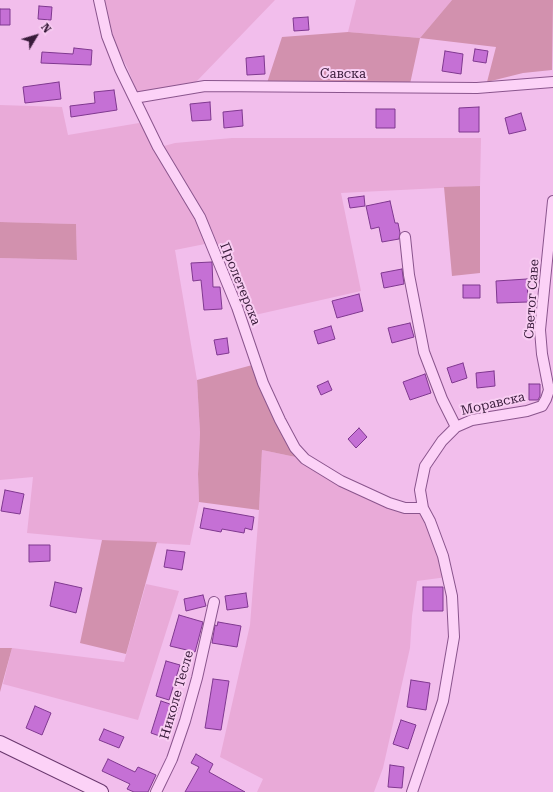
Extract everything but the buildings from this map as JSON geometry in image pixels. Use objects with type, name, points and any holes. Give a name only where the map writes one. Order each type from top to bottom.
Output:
[{"type":"street","name":"Пролетерска","points":[[99,0],[107,36],[134,98],[158,147],[200,217],[237,307],[263,383],[295,448],[305,459],[341,481],[394,505],[405,508],[423,508]]},
{"type":"street","name":"Савска","points":[[134,98],[205,86],[477,88],[553,82]]},
{"type":"street","name":"Светог Саве","points":[[550,399],[542,354],[540,330],[553,201]]},
{"type":"street","points":[[405,237],[410,282],[424,352],[442,399],[456,427]]},
{"type":"street","name":"Моравска","points":[[412,792],[444,701],[454,637],[452,596],[443,556],[430,521],[423,508],[420,490],[425,466],[442,441],[456,427],[472,420],[527,411],[542,406],[550,399]]},
{"type":"street","name":"Николе Тесле","points":[[156,792],[172,760],[185,721],[197,678],[214,602]]},
{"type":"street","points":[[0,743],[101,792]]},
{"type":"shaded area","points":[[104,0],[275,0],[196,82],[138,94],[127,67],[111,38]]},
{"type":"shaded area","points":[[356,0],[452,0],[420,38],[348,32]]},
{"type":"shaded area","points":[[452,0],[553,0],[552,70],[523,73],[487,82],[496,47],[420,38]]},
{"type":"shaded area","points":[[348,32],[420,38],[410,84],[267,83],[282,37]]},
{"type":"shaded area","points":[[0,105],[62,107],[68,135],[145,122],[210,243],[175,250],[197,380],[200,433],[198,474],[199,502],[190,545],[102,540],[27,533],[33,477],[0,480],[0,258],[77,260],[76,224],[0,222]]},
{"type":"shaded area","points":[[232,138],[481,138],[480,186],[341,193],[361,291],[246,317],[228,266],[202,210],[164,146],[175,143]]},
{"type":"shaded area","points":[[480,186],[480,273],[452,276],[444,187]]},
{"type":"shaded area","points":[[0,222],[76,224],[77,260],[0,258]]},
{"type":"shaded area","points":[[256,364],[305,459],[262,450],[259,510],[199,502],[198,474],[200,433],[197,380]]},
{"type":"shaded area","points":[[262,450],[305,459],[389,503],[423,508],[447,577],[417,581],[412,616],[410,648],[383,768],[374,792],[257,792],[263,779],[220,757],[250,625]]},
{"type":"shaded area","points":[[102,540],[157,542],[126,654],[80,643]]},
{"type":"shaded area","points":[[146,584],[179,591],[138,720],[3,684],[12,648],[124,662]]},
{"type":"shaded area","points":[[0,648],[12,648],[0,692]]}]
